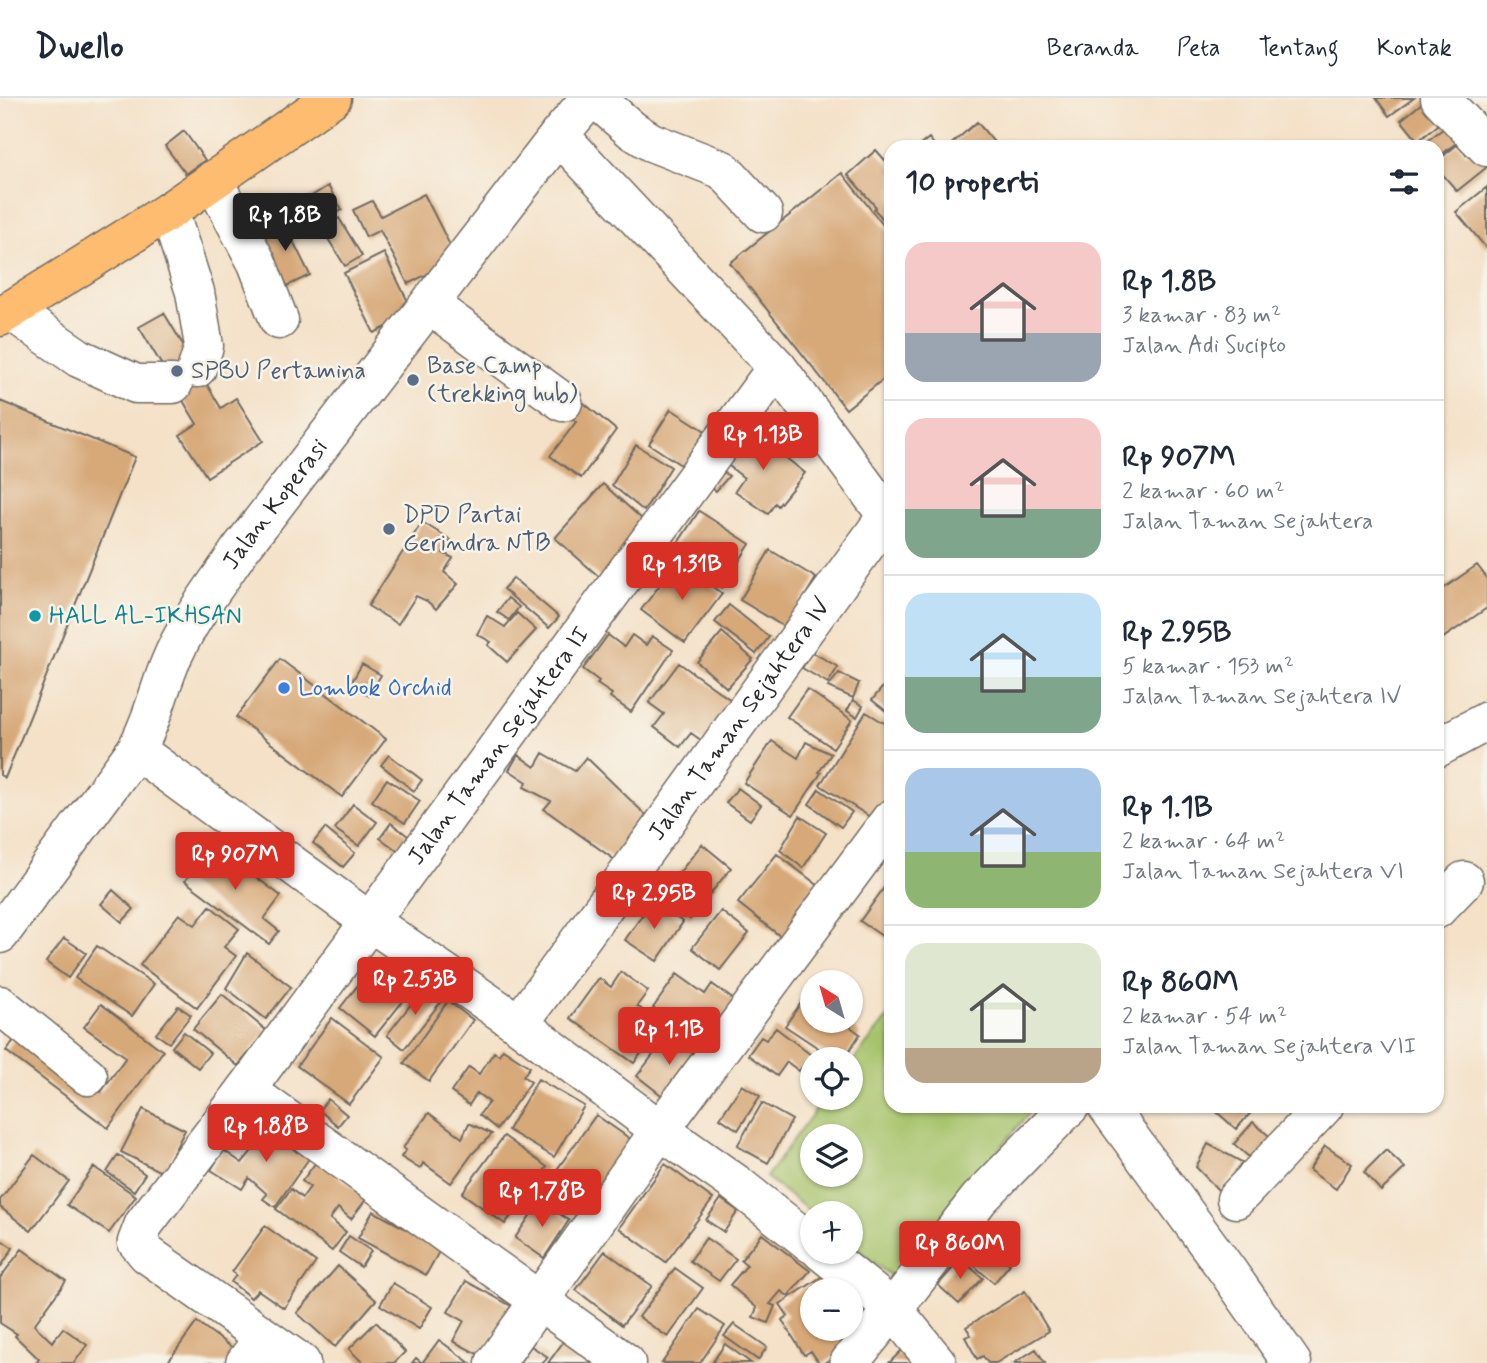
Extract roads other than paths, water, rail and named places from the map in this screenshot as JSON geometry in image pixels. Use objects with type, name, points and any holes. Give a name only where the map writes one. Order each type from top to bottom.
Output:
[{"type":"highway","points":[[5,314],[169,211],[332,98]]},
{"type":"street","name":"Jalan Koperasi","points":[[0,934],[136,750],[147,731],[170,661],[193,619],[239,551],[590,98]]},
{"type":"street","points":[[596,98],[650,142],[723,170],[764,213]]},
{"type":"street","points":[[1440,98],[1487,147]]},
{"type":"street","points":[[559,135],[777,367],[884,511]]},
{"type":"street","points":[[213,180],[257,263],[279,320]]},
{"type":"street","points":[[5,314],[79,358],[136,384],[185,376],[204,346],[195,292],[169,211]]},
{"type":"street","points":[[430,305],[562,402]]},
{"type":"street","name":"Jalan Taman Sejahtera II","points":[[254,1350],[147,1254],[137,1242],[144,1224],[246,1090],[777,367]]},
{"type":"street","name":"Jalan Taman Sejahtera IV","points":[[519,1024],[884,525]]},
{"type":"street","points":[[1444,744],[1487,721]]},
{"type":"street","points":[[136,750],[369,921],[519,1024],[735,1183],[800,1234]]},
{"type":"street","points":[[495,1363],[660,1130],[884,828]]},
{"type":"street","points":[[1444,902],[1464,881]]},
{"type":"street","points":[[0,1005],[88,1076]]},
{"type":"street","points":[[246,1090],[626,1363]]},
{"type":"street","points":[[849,1363],[979,1199],[1063,1113]]},
{"type":"street","points":[[1112,1113],[1292,1363]]},
{"type":"street","points":[[1236,1199],[1318,1113]]},
{"type":"street","points":[[837,1264],[893,1309],[937,1363]]},
{"type":"street","points":[[254,1350],[301,1363]]},
{"type":"place","name":"SPBU Pertamina","points":[[177,371]]},
{"type":"place","name":"Base Camp (trekking hub)","points":[[413,380]]},
{"type":"place","name":"DPD Partai Gerindra NTB","points":[[389,529]]},
{"type":"place","name":"HALL AL-IKHSAN","points":[[35,616]]},
{"type":"place","name":"Lombok Orchid","points":[[284,688]]}]
